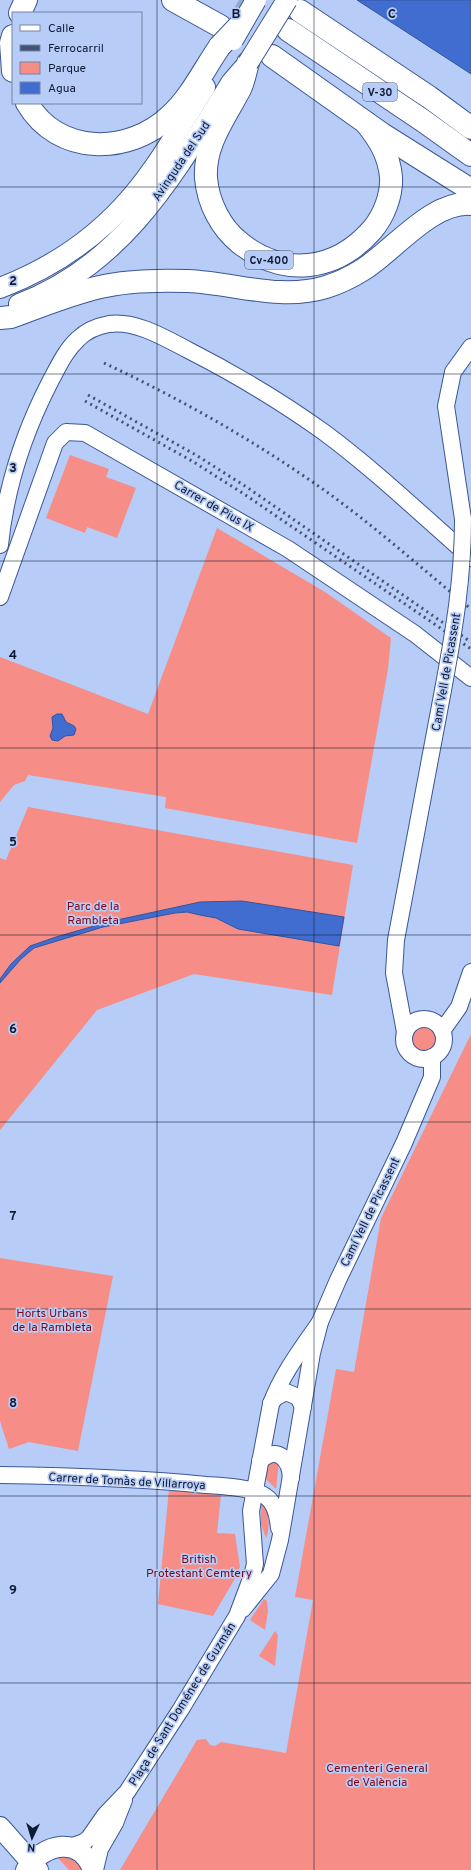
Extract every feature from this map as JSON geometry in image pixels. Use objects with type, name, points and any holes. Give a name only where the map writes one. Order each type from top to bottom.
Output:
[{"type":"highway","points":[[20,12],[26,0]]},
{"type":"highway","points":[[28,104],[47,126],[76,142],[101,145],[118,143],[135,139],[154,130],[171,116],[183,102],[227,37],[174,1]]},
{"type":"highway","name":"V-30","points":[[293,6],[429,97],[471,128]]},
{"type":"highway","name":"V-30","points":[[288,30],[422,120],[471,155]]},
{"type":"highway","points":[[12,43],[12,60]]},
{"type":"highway","points":[[272,56],[366,123],[471,190]]},
{"type":"highway","name":"Cv-400","points":[[248,63],[241,87],[214,134],[208,157],[206,178],[210,200],[230,235],[249,250],[266,260],[285,265],[325,263],[344,255],[361,242],[375,226],[383,214],[389,195],[391,178],[387,158],[381,143],[366,123]]},
{"type":"highway","points":[[0,318],[11,317],[76,294],[101,287],[144,281],[190,281],[280,292],[305,292],[326,287],[365,268],[429,218],[448,207],[471,204]]},
{"type":"main road","name":"Avinguda del Sud","points":[[0,288],[24,278],[68,254],[88,240],[120,210],[142,185],[160,158],[227,37],[256,0]]},
{"type":"main road","name":"Avinguda del Sud","points":[[0,312],[45,292],[68,279],[118,241],[164,188],[231,83],[293,6]]},
{"type":"main road","points":[[0,1827],[32,1867],[46,1850],[67,1848],[83,1853],[88,1857],[94,1870]]},
{"type":"street","points":[[0,545],[7,498],[21,446],[38,404],[56,370],[69,349],[79,338],[97,327],[118,324],[140,329],[175,344],[230,372],[289,408],[358,459],[471,558]]},
{"type":"street","name":"Camí Vell de Picassent","points":[[406,1032],[394,973],[396,940],[443,690],[459,596],[462,560],[463,519],[446,406],[453,372],[471,348]]},
{"type":"street","name":"Carrer de Pius IX","points":[[0,597],[55,443],[66,432],[85,433],[288,549],[415,634],[466,674],[471,686]]},
{"type":"street","name":"Carrer de Pius IX","points":[[0,574],[18,550]]},
{"type":"street","points":[[438,1026],[459,1007],[471,972]]},
{"type":"street","name":"Camí Vell de Picassent","points":[[400,1000],[417,1020]]},
{"type":"street","points":[[423,1019],[438,1026],[444,1043],[441,1049],[426,1058],[415,1057],[407,1049],[404,1043],[406,1032],[408,1027],[417,1020],[423,1019]]},
{"type":"street","name":"Camí Vell de Picassent","points":[[320,1322],[338,1280],[404,1143],[421,1102],[426,1058]]},
{"type":"street","name":"Plaça de Sant Doménec de Guzmán","points":[[67,1848],[84,1842],[89,1838],[105,1815],[127,1792],[181,1709],[237,1616],[252,1576],[254,1564],[251,1512],[271,1404],[277,1388],[295,1357],[320,1322]]},
{"type":"street","name":"Plaça de Sant Doménec de Guzmán","points":[[237,1616],[257,1594],[271,1574],[280,1540],[312,1353],[320,1322]]},
{"type":"street","points":[[271,1404],[276,1397],[286,1392],[298,1397],[303,1407]]},
{"type":"street","points":[[260,1461],[271,1454],[280,1454],[287,1461],[290,1468],[291,1479]]},
{"type":"street","name":"Carrer de Tomàs de Villarroya","points":[[0,1475],[141,1479],[215,1485],[254,1492]]},
{"type":"street","points":[[254,1492],[267,1497],[276,1511],[280,1540]]},
{"type":"street","name":"Plaça de Sant Doménec de Guzmán","points":[[94,1870],[100,1849],[115,1822],[127,1792]]},
{"type":"green space","points":[[70,455],[109,469],[106,477],[136,488],[117,538],[87,527],[85,533],[46,518]]},
{"type":"green space","points":[[217,528],[325,592],[391,638],[388,669],[357,843],[165,808],[166,797],[28,775],[25,781],[14,785],[0,802],[0,657],[148,714]]},
{"type":"green space","name":"Parc de la Rambleta","points":[[28,807],[353,865],[332,995],[194,974],[97,1010],[0,1130],[0,858],[6,860]]},
{"type":"green space","points":[[425,1026],[434,1030],[438,1039],[434,1048],[425,1052],[416,1048],[412,1039],[416,1030]]},
{"type":"green space","name":"Cementeri General de València","points":[[471,1034],[471,1870],[120,1870],[197,1740],[206,1739],[210,1745],[215,1746],[221,1742],[286,1753],[313,1600],[295,1597],[336,1369],[354,1372],[381,1218]]},
{"type":"green space","name":"Horts Urbans de la Rambleta","points":[[0,1258],[113,1276],[78,1451],[29,1442],[9,1449],[0,1421]]},
{"type":"green space","points":[[268,1461],[279,1462],[276,1489],[265,1478]]},
{"type":"green space","name":"British Protestant Cemtery","points":[[169,1489],[221,1495],[217,1533],[235,1534],[240,1567],[237,1575],[213,1616],[158,1604]]},
{"type":"green space","points":[[261,1501],[264,1502],[267,1511],[268,1534],[266,1538],[261,1524]]},
{"type":"green space","points":[[264,1599],[267,1601],[268,1611],[265,1630],[250,1620]]},
{"type":"green space","points":[[275,1631],[278,1635],[275,1666],[259,1656]]},
{"type":"green space","points":[[58,1858],[73,1859],[83,1870],[69,1870]]},
{"type":"water","points":[[357,0],[471,0],[471,74],[465,70]]},
{"type":"water","points":[[57,714],[62,714],[66,722],[74,726],[76,729],[74,735],[65,736],[58,741],[52,740],[50,736],[53,728],[52,717]]},
{"type":"water","points":[[242,901],[344,917],[339,946],[238,929],[216,918],[187,912],[175,913],[103,927],[34,948],[21,959],[0,983],[0,979],[11,964],[30,946],[56,937],[108,922],[200,902]]},
{"type":"tunnel","points":[[239,0],[288,30]]},
{"type":"railway","points":[[104,363],[192,408],[249,441],[304,476],[367,522],[471,609]]},
{"type":"railway","points":[[88,395],[196,455],[248,488],[471,642]]},
{"type":"railway","points":[[85,401],[192,461],[244,494],[471,649]]}]
